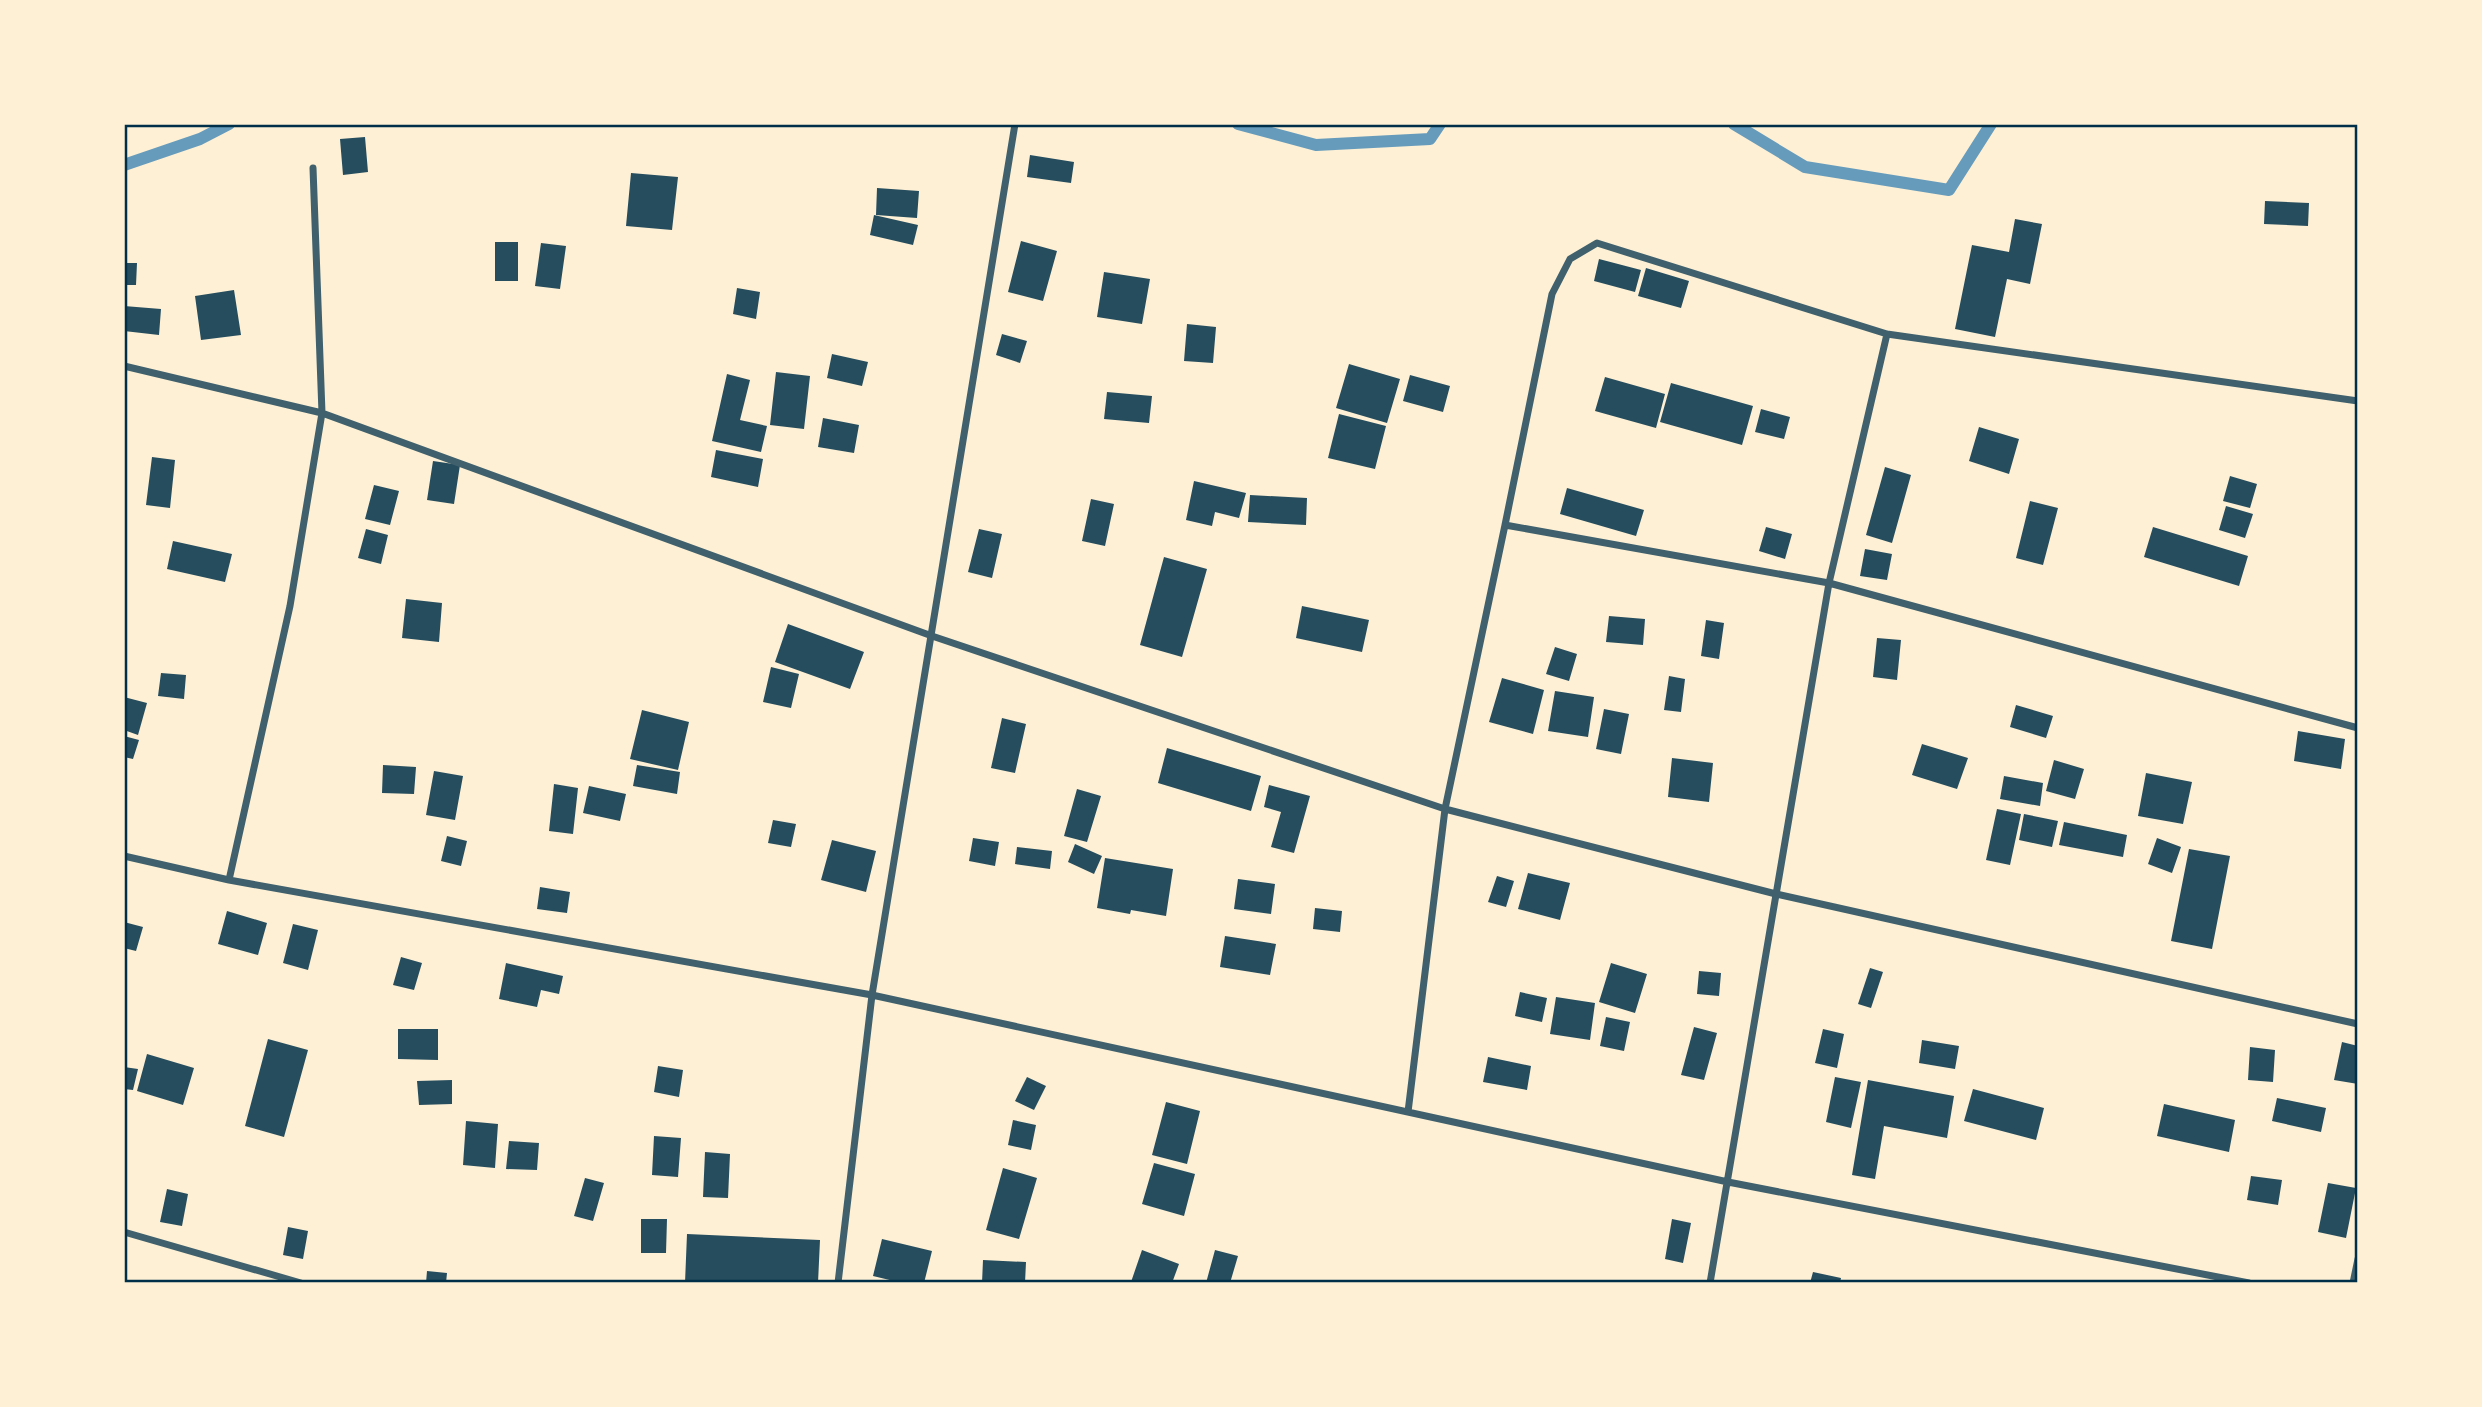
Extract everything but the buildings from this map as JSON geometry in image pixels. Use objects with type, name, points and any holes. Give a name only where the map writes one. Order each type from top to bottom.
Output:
[{"type":"street","points":[[838,1283],[872,995],[1015,124]]},
{"type":"street","points":[[229,880],[290,606],[322,413],[313,168]]},
{"type":"street","points":[[1408,1112],[1445,809],[1552,294],[1570,259],[1597,243],[1887,334],[2358,401]]},
{"type":"street","points":[[1710,1283],[1829,583],[1887,334]]},
{"type":"street","points":[[124,366],[322,413],[932,636],[1445,809],[1776,894],[2358,1024]]},
{"type":"street","points":[[1505,525],[1829,583],[2358,728]]},
{"type":"street","points":[[124,856],[229,880],[872,995],[1728,1182],[2249,1283]]},
{"type":"street","points":[[124,1231],[301,1283]]},
{"type":"street","points":[[2353,1283],[2358,1259]]},
{"type":"waterway","points":[[124,165],[200,139],[229,124]]},
{"type":"waterway","points":[[1238,124],[1316,145],[1430,139],[1440,124]]},
{"type":"waterway","points":[[1734,124],[1805,167],[1949,190],[1991,124]]}]
